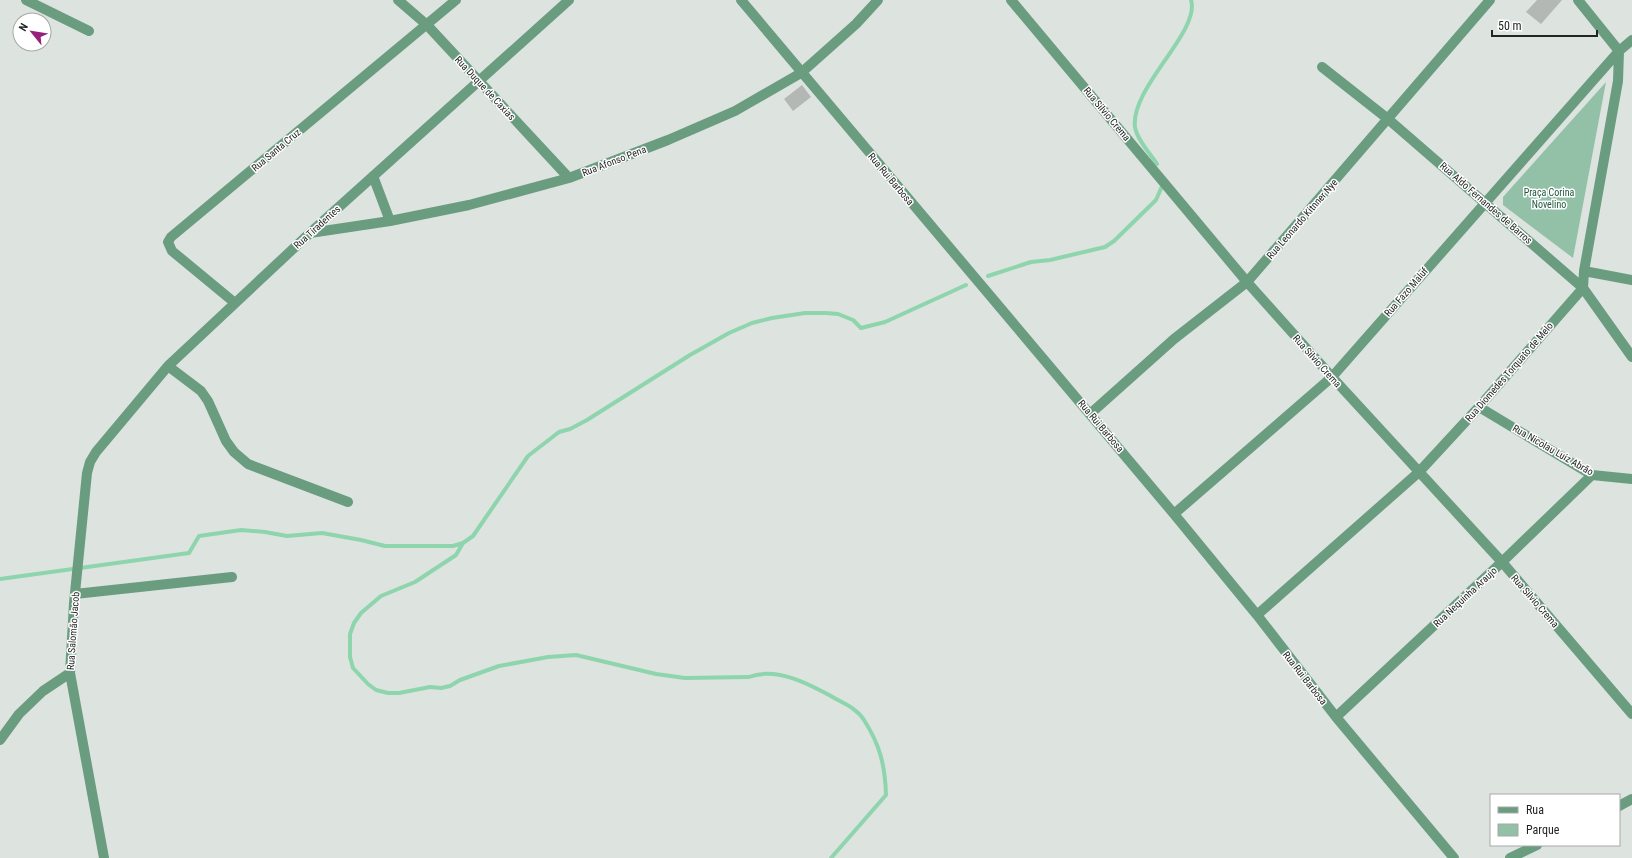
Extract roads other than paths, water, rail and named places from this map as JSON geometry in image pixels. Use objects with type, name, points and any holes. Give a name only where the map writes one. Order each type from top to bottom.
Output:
[{"type":"street","points":[[26,0],[89,31]]},
{"type":"street","name":"Rua Duque de Caxias","points":[[398,0],[427,25],[569,178]]},
{"type":"street","name":"Rua Santa Cruz","points":[[235,303],[172,251],[168,242],[171,237],[456,0]]},
{"type":"street","name":"Rua Tiradentes","points":[[87,473],[90,462],[96,452],[168,366],[373,176],[569,0]]},
{"type":"street","name":"Rua Rui Barbosa","points":[[741,0],[1174,514],[1257,615],[1336,718],[1454,858]]},
{"type":"street","name":"Rua Afonso Pena","points":[[310,234],[390,221],[469,205],[569,178],[668,140],[736,110],[801,73],[856,24],[878,0]]},
{"type":"street","name":"Rua Silvio Crema","points":[[1011,0],[1247,282],[1502,562],[1632,714]]},
{"type":"street","name":"Rua Leonardo Kitnner Nye","points":[[1090,414],[1174,339],[1247,282],[1490,0]]},
{"type":"street","points":[[1578,0],[1619,51],[1618,81],[1584,271],[1583,288]]},
{"type":"street","name":"Rua Fazo Maluf","points":[[1174,514],[1332,377],[1619,51],[1632,40]]},
{"type":"street","name":"Rua Aldo Fernandes de Barros","points":[[1322,67],[1388,119],[1583,288],[1632,356]]},
{"type":"street","points":[[373,176],[390,221]]},
{"type":"street","points":[[1584,271],[1632,280]]},
{"type":"street","name":"Rua Diomedes Torquato de Melo","points":[[1257,615],[1419,472],[1479,407],[1583,288]]},
{"type":"street","points":[[168,366],[201,391],[208,401],[226,442],[234,452],[248,464],[348,502]]},
{"type":"street","name":"Rua Nicolau Luiz Abrão","points":[[1479,407],[1592,475],[1632,479]]},
{"type":"street","name":"Rua Salomão Jacob","points":[[87,473],[75,594],[70,673],[104,858]]},
{"type":"street","name":"Rua Nequinha Araujo","points":[[1336,718],[1592,475]]},
{"type":"street","points":[[75,594],[232,577]]},
{"type":"street","points":[[0,740],[19,714],[43,691],[70,673]]},
{"type":"street","points":[[1620,805],[1632,799]]},
{"type":"street","points":[[1510,858],[1535,846]]},
{"type":"waterway","points":[[1157,164],[1141,142],[1136,132],[1136,112],[1143,95],[1186,27],[1191,13],[1191,0]]},
{"type":"waterway","points":[[988,276],[1031,262],[1050,260],[1105,247],[1114,241],[1156,200],[1163,184]]},
{"type":"waterway","points":[[831,858],[886,795],[881,756],[874,738],[862,716],[849,706],[818,689],[795,679],[772,674],[760,674],[749,677],[685,678],[656,674],[576,655],[548,657],[499,666],[460,680],[450,686],[441,688],[430,687],[399,693],[388,693],[376,690],[353,668],[350,657],[350,634],[354,623],[361,613],[381,596],[415,582],[456,555],[463,543],[473,536],[528,456],[559,432],[570,429],[587,420],[690,355],[729,333],[752,323],[772,318],[805,313],[826,313],[838,314],[853,320],[861,328],[885,322],[966,285]]},
{"type":"waterway","points":[[0,579],[189,553],[199,536],[241,530],[287,536],[322,533],[385,546],[453,546],[463,543]]},
{"type":"park label","name":"Praça Corina Novelino","points":[[1549,198]]}]
